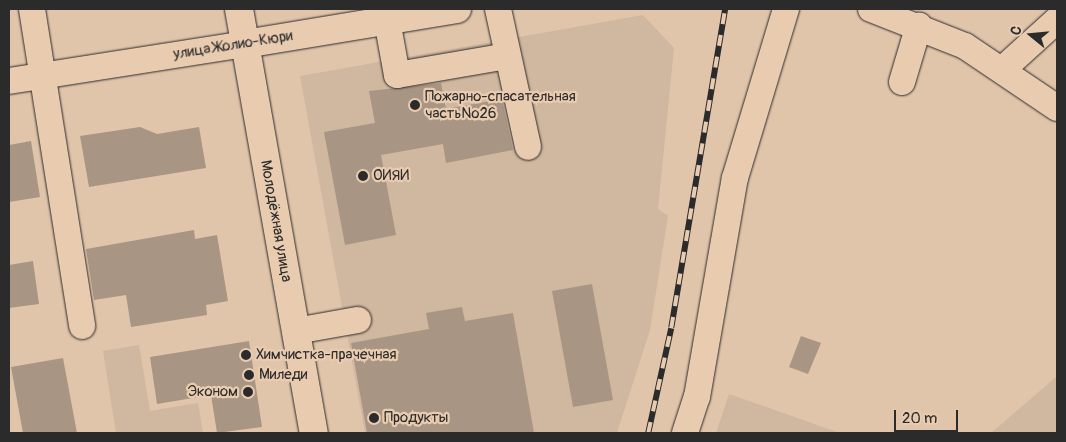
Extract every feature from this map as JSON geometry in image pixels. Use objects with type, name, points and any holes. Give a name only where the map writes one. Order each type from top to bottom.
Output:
[{"type":"main road","name":"Молодёжная улица","points":[[239,9],[314,433]]},
{"type":"main road","name":"улица Жолио-Кюри","points":[[245,44],[456,9]]},
{"type":"street","points":[[32,9],[82,326]]},
{"type":"street","points":[[498,9],[528,147]]},
{"type":"street","points":[[685,433],[697,397],[735,178],[786,9]]},
{"type":"street","points":[[871,9],[919,25],[1003,68],[1057,108]]},
{"type":"street","points":[[387,20],[397,75],[507,56]]},
{"type":"street","points":[[1003,68],[1057,20]]},
{"type":"street","points":[[902,82],[919,25]]},
{"type":"street","name":"улица Жолио-Кюри","points":[[9,81],[245,44]]},
{"type":"street","points":[[296,331],[358,320]]},
{"type":"shaded area","points":[[643,15],[674,48],[658,209],[668,216],[650,330],[617,433],[365,433],[300,76]]},
{"type":"shaded area","points":[[139,345],[150,411],[198,403],[203,433],[116,433],[103,351]]},
{"type":"shaded area","points":[[1057,376],[1057,433],[991,433]]},
{"type":"shaded area","points":[[729,394],[840,433],[716,433]]},
{"type":"building","points":[[441,83],[446,109],[502,99],[513,150],[446,163],[443,144],[381,155],[396,235],[345,245],[324,132],[375,123],[369,91]]},
{"type":"building","points":[[140,127],[157,134],[199,127],[206,168],[89,187],[80,136]]},
{"type":"building","points":[[31,141],[40,197],[9,202],[9,145]]},
{"type":"building","points":[[194,230],[195,239],[217,235],[228,301],[206,305],[207,315],[131,327],[126,295],[94,300],[86,249]]},
{"type":"building","points":[[33,261],[39,304],[9,308],[9,265]]},
{"type":"building","points":[[592,284],[613,400],[573,407],[552,291]]},
{"type":"building","points":[[462,307],[465,321],[513,313],[534,433],[367,433],[351,343],[429,329],[426,313]]},
{"type":"building","points":[[801,336],[821,343],[808,374],[789,367]]},
{"type":"building","points":[[249,341],[262,427],[217,433],[211,395],[157,404],[150,357]]},
{"type":"building","points":[[63,358],[77,433],[23,433],[11,367]]},
{"type":"railway","points":[[648,433],[671,328],[725,9]]},
{"type":"place","name":"Пожарно-спасательная часть№26","points":[[415,105]]},
{"type":"place","name":"ОИЯИ","points":[[363,176]]},
{"type":"place","name":"Химчистка-прачечная","points":[[246,355]]},
{"type":"place","name":"Миледи","points":[[249,375]]},
{"type":"place","name":"Эконом","points":[[248,392]]},
{"type":"place","name":"Продукты","points":[[374,418]]}]
